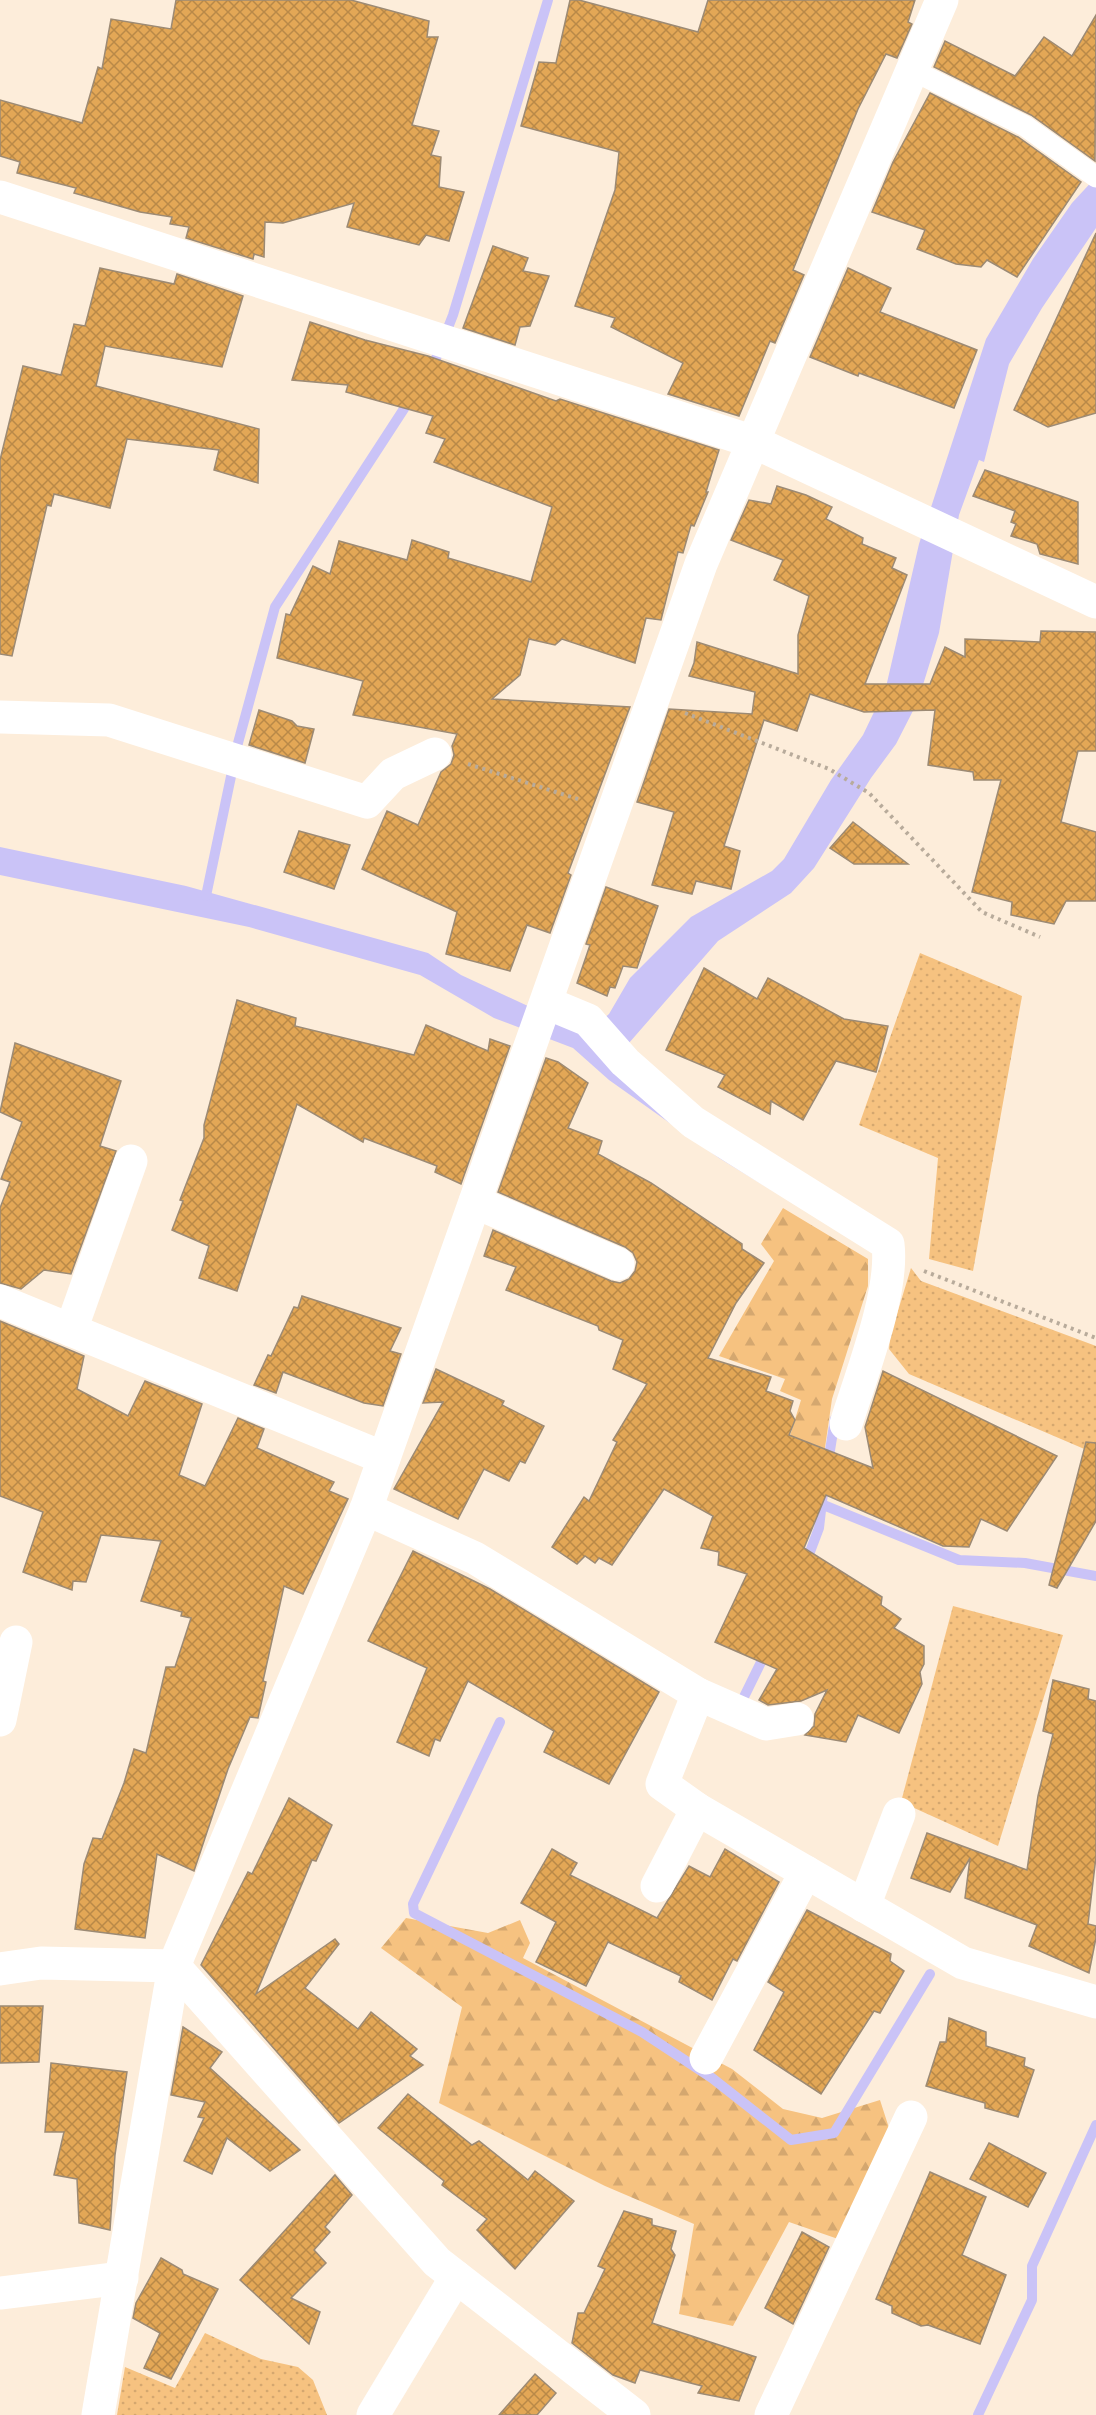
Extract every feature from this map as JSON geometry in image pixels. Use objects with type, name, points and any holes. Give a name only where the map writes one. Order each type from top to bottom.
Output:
[{"type":"street","points":[[98,2415],[174,1966],[366,1509],[701,564],[942,0]]},
{"type":"street","points":[[0,197],[754,442],[1096,602]]},
{"type":"street","points":[[0,717],[109,720],[367,802],[393,774],[435,754]]},
{"type":"street","points":[[547,1003],[588,1020],[625,1062],[693,1122],[888,1244],[890,1259],[887,1288],[846,1424]]},
{"type":"street","points":[[71,1330],[131,1161]]},
{"type":"street","points":[[476,1202],[618,1264]]},
{"type":"street","points":[[0,1301],[384,1458]]},
{"type":"street","points":[[366,1509],[476,1558],[698,1694],[766,1724],[797,1719]]},
{"type":"street","points":[[0,1720],[16,1641]]},
{"type":"street","points":[[698,1694],[662,1784],[697,1809],[963,1963],[1096,2002]]},
{"type":"street","points":[[657,1886],[697,1809]]},
{"type":"street","points":[[864,1906],[899,1814]]},
{"type":"street","points":[[706,2058],[806,1872]]},
{"type":"street","points":[[0,1969],[41,1963],[174,1966],[437,2262],[634,2415]]},
{"type":"street","points":[[771,2415],[911,2117]]},
{"type":"street","points":[[373,2415],[456,2277]]},
{"type":"street","points":[[0,2293],[122,2278]]},
{"type":"lane","points":[[912,70],[1025,126],[1096,177]]},
{"type":"path","points":[[653,701],[829,769],[869,793],[982,912],[1040,937]]},
{"type":"path","points":[[435,754],[615,811]]},
{"type":"path","points":[[888,1244],[921,1269],[941,1280],[1035,1313],[1096,1338]]},
{"type":"green space","points":[[920,953],[1022,996],[973,1271],[929,1259],[938,1158],[859,1125]]},
{"type":"green space","points":[[783,1208],[868,1259],[868,1286],[832,1399],[820,1482],[780,1468],[801,1400],[780,1391],[785,1379],[719,1356],[774,1261],[761,1244]]},
{"type":"green space","points":[[911,1268],[921,1281],[1096,1346],[1096,1454],[909,1374],[889,1349],[890,1337]]},
{"type":"green space","points":[[953,1606],[1063,1635],[998,1846],[901,1802]]},
{"type":"green space","points":[[406,1918],[488,1933],[520,1920],[530,1943],[523,1958],[732,2069],[783,2109],[822,2118],[880,2100],[889,2128],[841,2240],[789,2222],[733,2326],[679,2314],[694,2224],[605,2186],[439,2103],[462,2007],[381,1948]]},
{"type":"green space","points":[[205,2333],[261,2359],[298,2367],[313,2380],[327,2415],[117,2415],[125,2367],[175,2388]]},
{"type":"shaded area","points":[[1096,177],[1096,228],[1042,308],[1009,364],[984,462],[979,460],[959,515],[939,633],[918,701],[896,744],[871,778],[814,868],[791,893],[718,941],[629,1043],[615,1050],[880,1256],[719,1158],[609,1080],[573,1048],[494,1018],[420,975],[249,927],[0,875],[0,847],[186,886],[428,953],[461,975],[586,1033],[609,1014],[630,978],[691,917],[772,871],[784,859],[831,780],[863,735],[886,687],[919,544],[986,339],[1033,259],[1072,203]]},
{"type":"building","points":[[176,0],[351,0],[429,21],[427,37],[438,37],[412,125],[439,131],[431,155],[441,157],[439,187],[464,192],[449,241],[426,235],[419,245],[347,227],[354,203],[283,223],[265,222],[264,257],[254,254],[253,259],[186,238],[189,227],[170,224],[172,217],[140,212],[74,193],[76,188],[17,173],[20,162],[0,156],[0,100],[82,123],[98,67],[102,69],[111,19],[171,29]]},
{"type":"building","points":[[570,0],[579,0],[698,32],[708,0],[915,0],[908,22],[912,24],[897,58],[886,54],[858,109],[793,270],[804,275],[775,343],[770,341],[739,416],[668,394],[683,363],[611,327],[615,318],[575,306],[615,190],[619,152],[521,126],[539,62],[556,63]]},
{"type":"building","points":[[1096,15],[1095,161],[1031,115],[934,67],[945,41],[1015,76],[1044,37],[1072,56]]},
{"type":"building","points":[[930,93],[1018,137],[1081,182],[1017,277],[987,260],[981,267],[956,264],[917,249],[925,230],[872,212],[893,162]]},
{"type":"building","points":[[1096,233],[1096,413],[1048,427],[1014,410]]},
{"type":"building","points":[[493,246],[528,258],[523,271],[549,276],[530,326],[520,327],[515,345],[463,328]]},
{"type":"building","points":[[100,268],[174,284],[177,274],[243,296],[222,367],[105,346],[96,386],[259,429],[258,483],[214,470],[219,450],[127,439],[110,508],[54,494],[51,506],[47,505],[12,656],[0,654],[0,460],[23,366],[61,375],[74,324],[85,326]]},
{"type":"building","points":[[848,268],[891,288],[880,312],[977,350],[954,408],[859,373],[858,376],[810,357]]},
{"type":"building","points":[[310,322],[365,340],[428,356],[556,401],[560,399],[719,450],[706,492],[708,492],[694,526],[691,525],[683,553],[678,552],[661,620],[646,618],[635,663],[562,639],[555,645],[529,639],[520,675],[492,699],[630,707],[568,873],[571,875],[550,933],[527,925],[510,971],[446,954],[457,912],[362,869],[387,811],[418,825],[441,772],[451,764],[454,755],[452,746],[457,734],[353,715],[363,681],[277,658],[286,614],[290,615],[313,566],[330,574],[339,541],[407,560],[412,540],[449,552],[448,558],[531,582],[552,507],[434,462],[445,439],[426,433],[433,416],[346,392],[348,385],[292,380]]},
{"type":"building","points":[[985,470],[1078,502],[1078,564],[1040,554],[1037,544],[1011,536],[1016,524],[1011,522],[1015,511],[973,496]]},
{"type":"building","points":[[777,486],[806,495],[832,507],[826,519],[863,538],[862,544],[896,558],[892,568],[907,575],[865,684],[930,684],[945,647],[965,657],[965,639],[1040,642],[1041,631],[1096,632],[1096,751],[1078,751],[1061,822],[1096,832],[1096,901],[1066,901],[1054,924],[1011,915],[1012,902],[972,892],[1001,780],[974,780],[973,772],[928,765],[935,710],[864,712],[810,694],[797,731],[764,720],[724,846],[740,851],[731,889],[696,881],[692,894],[652,885],[674,812],[637,802],[669,709],[752,714],[755,692],[689,676],[694,663],[697,642],[798,674],[798,635],[809,596],[774,580],[783,560],[731,540],[749,500],[771,504]]},
{"type":"building","points":[[259,710],[292,721],[297,726],[314,729],[305,763],[249,745]]},
{"type":"building","points":[[853,822],[908,864],[854,864],[830,848]]},
{"type":"building","points":[[299,831],[350,845],[334,889],[284,872]]},
{"type":"building","points":[[606,887],[658,906],[637,968],[623,966],[615,988],[610,987],[607,996],[577,983],[590,945],[586,944]]},
{"type":"building","points":[[704,968],[757,999],[768,978],[844,1019],[888,1026],[876,1072],[836,1061],[803,1120],[771,1101],[770,1114],[718,1087],[725,1075],[666,1050]]},
{"type":"building","points":[[237,1000],[296,1018],[295,1026],[414,1055],[426,1025],[488,1051],[490,1039],[510,1046],[461,1184],[435,1172],[437,1166],[364,1138],[363,1142],[297,1104],[237,1291],[199,1278],[209,1246],[172,1230],[183,1201],[180,1200],[204,1138],[204,1125]]},
{"type":"building","points":[[15,1043],[121,1081],[100,1146],[116,1151],[71,1274],[44,1270],[21,1289],[0,1283],[0,1208],[10,1182],[1,1179],[22,1122],[0,1112]]},
{"type":"building","points":[[546,1058],[558,1062],[588,1083],[568,1128],[602,1141],[598,1154],[651,1183],[742,1244],[742,1249],[764,1263],[736,1303],[708,1358],[771,1377],[766,1391],[793,1401],[790,1411],[795,1420],[789,1435],[873,1468],[865,1427],[883,1371],[1057,1456],[1007,1531],[981,1519],[969,1547],[943,1546],[826,1495],[804,1548],[882,1597],[881,1605],[901,1619],[894,1628],[924,1646],[924,1664],[920,1672],[922,1684],[899,1733],[858,1715],[846,1742],[805,1735],[814,1726],[815,1714],[827,1690],[801,1701],[768,1705],[759,1700],[777,1669],[715,1642],[747,1574],[718,1565],[719,1552],[701,1548],[713,1516],[664,1489],[612,1565],[599,1558],[595,1563],[585,1556],[577,1564],[552,1547],[584,1497],[589,1501],[617,1442],[613,1440],[647,1384],[613,1369],[623,1340],[599,1330],[598,1326],[506,1290],[516,1267],[484,1256],[493,1230],[611,1281],[620,1283],[629,1279],[635,1271],[637,1262],[633,1253],[625,1247],[498,1192]]},
{"type":"building","points":[[302,1296],[401,1328],[390,1351],[401,1354],[383,1406],[364,1403],[283,1372],[276,1393],[254,1385],[268,1355],[271,1356],[294,1307],[298,1308]]},
{"type":"building","points":[[0,1321],[84,1356],[77,1389],[128,1416],[145,1381],[202,1404],[179,1475],[205,1486],[238,1418],[264,1429],[257,1448],[334,1482],[329,1491],[348,1499],[303,1594],[284,1586],[263,1681],[266,1682],[258,1718],[250,1717],[228,1769],[194,1871],[157,1854],[145,1938],[75,1929],[84,1864],[93,1838],[102,1839],[124,1783],[134,1749],[146,1753],[166,1667],[175,1667],[191,1618],[181,1616],[182,1612],[141,1601],[161,1541],[101,1535],[86,1582],[73,1581],[72,1590],[23,1572],[43,1512],[0,1496]]},
{"type":"building","points":[[436,1369],[504,1401],[502,1405],[544,1426],[525,1463],[520,1461],[509,1481],[484,1469],[458,1519],[394,1489],[443,1402],[423,1403]]},
{"type":"building","points":[[1086,1442],[1096,1443],[1096,1521],[1057,1588],[1049,1585]]},
{"type":"building","points":[[413,1551],[490,1589],[659,1692],[609,1784],[544,1752],[554,1731],[468,1681],[440,1741],[435,1739],[429,1756],[397,1742],[427,1668],[368,1641]]},
{"type":"building","points":[[1053,1680],[1089,1689],[1088,1699],[1096,1701],[1096,1857],[1088,1924],[1096,1926],[1096,1938],[1089,1973],[1029,1946],[1037,1925],[965,1898],[970,1858],[950,1892],[911,1878],[927,1833],[1027,1870],[1038,1796],[1053,1734],[1043,1731]]},
{"type":"building","points":[[289,1798],[332,1825],[316,1861],[312,1860],[256,1994],[335,1939],[339,1944],[305,1988],[358,2029],[371,2012],[417,2049],[410,2056],[423,2065],[339,2123],[201,1965],[248,1872],[252,1874]]},
{"type":"building","points":[[552,1849],[577,1863],[570,1875],[657,1918],[689,1866],[710,1877],[725,1849],[779,1882],[737,1961],[733,1959],[712,2000],[679,1982],[681,1976],[608,1942],[586,1986],[536,1962],[556,1922],[521,1903]]},
{"type":"building","points":[[807,1910],[891,1954],[890,1961],[904,1971],[880,2013],[874,2011],[821,2094],[754,2050],[784,1992],[768,1982]]},
{"type":"building","points":[[0,2006],[43,2006],[39,2062],[0,2063]]},
{"type":"building","points":[[949,2018],[986,2032],[986,2046],[1025,2058],[1024,2066],[1034,2070],[1018,2117],[985,2108],[985,2103],[926,2086],[940,2042],[946,2042]]},
{"type":"building","points":[[183,2027],[222,2052],[210,2068],[300,2150],[270,2171],[227,2138],[212,2174],[184,2161],[204,2118],[198,2117],[205,2102],[171,2095]]},
{"type":"building","points":[[51,2063],[127,2072],[115,2155],[110,2230],[79,2223],[77,2179],[54,2175],[64,2132],[45,2132]]},
{"type":"building","points":[[408,2094],[472,2145],[479,2141],[528,2180],[535,2171],[574,2201],[515,2269],[477,2230],[487,2219],[442,2185],[444,2181],[378,2128]]},
{"type":"building","points":[[989,2143],[1046,2173],[1028,2207],[970,2179]]},
{"type":"building","points":[[930,2172],[986,2197],[962,2255],[1006,2275],[980,2344],[928,2325],[921,2326],[892,2313],[892,2306],[876,2299]]},
{"type":"building","points":[[335,2175],[352,2195],[325,2227],[330,2232],[314,2250],[326,2263],[291,2298],[320,2312],[309,2344],[240,2280]]},
{"type":"building","points":[[624,2211],[652,2219],[652,2225],[676,2231],[671,2249],[675,2255],[652,2323],[756,2357],[739,2401],[698,2393],[702,2386],[640,2370],[635,2383],[613,2375],[572,2343],[578,2313],[584,2313],[605,2269],[598,2266]]},
{"type":"building","points":[[802,2232],[829,2247],[793,2324],[765,2308]]},
{"type":"building","points":[[161,2258],[182,2270],[183,2274],[218,2289],[171,2379],[144,2368],[160,2333],[133,2318],[136,2303]]},
{"type":"building","points":[[535,2374],[556,2393],[537,2415],[499,2415]]},
{"type":"waterway","points":[[431,371],[453,315],[548,0]]},
{"type":"waterway","points":[[206,896],[238,743],[275,607],[411,398]]},
{"type":"waterway","points":[[828,1463],[835,1419]]},
{"type":"waterway","points":[[805,1565],[819,1528],[823,1493]]},
{"type":"waterway","points":[[821,1504],[959,1560],[1025,1563],[1096,1576]]},
{"type":"waterway","points":[[741,1703],[767,1650]]},
{"type":"waterway","points":[[500,1722],[413,1904],[414,1913],[642,2032],[712,2078],[791,2140],[834,2133],[930,1974]]},
{"type":"waterway","points":[[978,2415],[1032,2300],[1032,2266],[1096,2125]]}]
